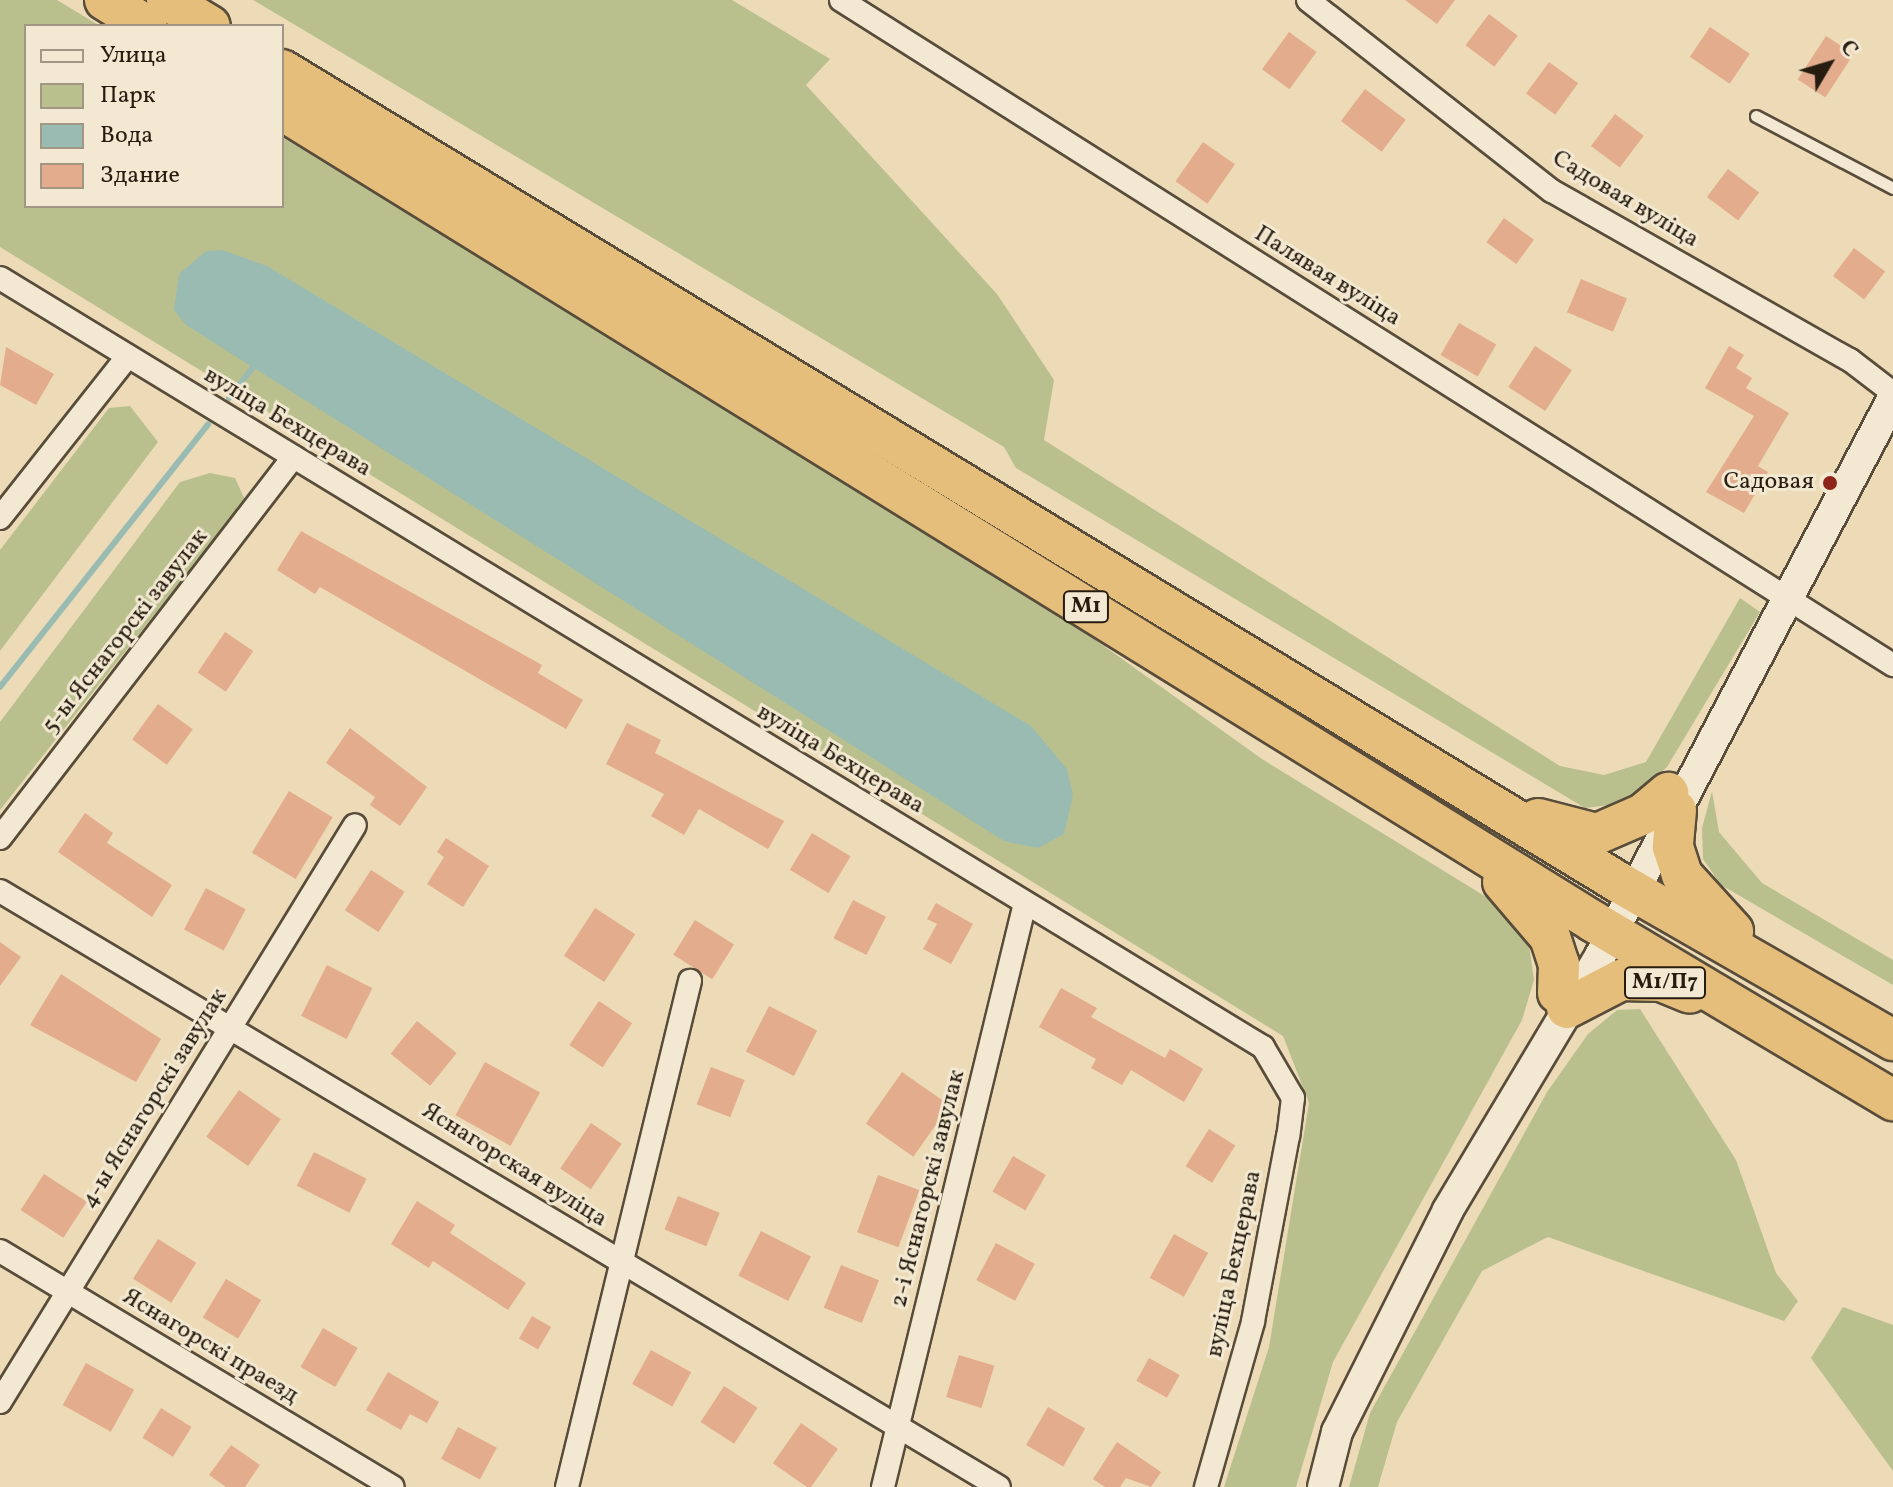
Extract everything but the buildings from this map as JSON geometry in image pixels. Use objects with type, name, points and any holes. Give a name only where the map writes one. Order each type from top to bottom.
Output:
[{"type":"highway","points":[[105,0],[144,24]]},
{"type":"highway","points":[[167,0],[207,24]]},
{"type":"highway","name":"М1","points":[[284,71],[1626,886],[1893,1040]]},
{"type":"highway","name":"М1","points":[[284,111],[1603,927],[1893,1100]]},
{"type":"highway","points":[[1480,798],[1572,831],[1597,834],[1672,802],[1673,847],[1698,898],[1815,995]]},
{"type":"highway","points":[[1454,835],[1550,937],[1559,964],[1563,1001]]},
{"type":"highway","name":"М1/П7","points":[[1563,1001],[1620,981],[1661,981],[1762,1022]]},
{"type":"main road","points":[[1626,886],[1672,802],[1713,714],[1734,691],[1893,395]]},
{"type":"main road","name":"М1/П7","points":[[1323,1487],[1337,1432],[1491,1132],[1499,1103],[1563,1001],[1626,886]]},
{"type":"street","name":"Палявая вуліца","points":[[841,0],[1893,665]]},
{"type":"street","name":"Садовая вуліца","points":[[1308,0],[1552,191],[1850,360],[1893,395]]},
{"type":"street","name":"вуліца Бехцерава","points":[[0,278],[1263,1047],[1293,1098],[1253,1322],[1206,1487]]},
{"type":"street","points":[[0,518],[128,356]]},
{"type":"street","name":"5-ы Яснагорскі завулак","points":[[0,838],[293,457]]},
{"type":"street","name":"4-ы Яснагорскі завулак","points":[[0,1402],[355,825]]},
{"type":"street","name":"Яснагорская вуліца","points":[[0,891],[999,1487]]},
{"type":"street","name":"2-і Яснагорскі завулак","points":[[883,1487],[1025,903]]},
{"type":"street","points":[[567,1487],[625,1265],[690,981]]},
{"type":"street","name":"Яснагорскі праезд","points":[[0,1251],[393,1487]]},
{"type":"lane","points":[[1756,116],[1893,188]]},
{"type":"green space","points":[[0,0],[57,0],[97,24],[24,24],[24,208],[284,208],[284,138],[1027,591],[1262,759],[1496,903],[1528,938],[1534,980],[1522,1020],[1333,1362],[1296,1487],[1224,1487],[1269,1347],[1309,1103],[1283,1036],[0,247]]},
{"type":"green space","points":[[253,0],[732,0],[830,59],[806,85],[997,294],[1054,380],[1044,440],[1560,766],[1604,775],[1646,762],[1740,598],[1760,612],[1667,767],[1627,803],[1585,808],[1016,468],[1004,447]]},
{"type":"green space","points":[[130,406],[158,442],[0,651],[0,550],[109,408]]},
{"type":"green space","points":[[210,473],[235,478],[245,500],[0,810],[0,722],[180,482]]},
{"type":"green space","points":[[1712,791],[1719,832],[1762,883],[1893,960],[1893,985],[1721,885],[1703,859],[1702,828]]},
{"type":"green space","points":[[1640,1009],[1736,1160],[1776,1273],[1798,1301],[1784,1321],[1548,1237],[1482,1271],[1397,1422],[1378,1487],[1349,1487],[1370,1413],[1547,1092],[1588,1034],[1617,1010]]},
{"type":"green space","points":[[1843,1307],[1893,1325],[1893,1471],[1811,1358]]},
{"type":"water","points":[[222,250],[267,266],[1031,726],[1067,769],[1073,795],[1064,834],[1038,848],[1004,841],[186,325],[174,310],[179,274],[206,251]]},
{"type":"waterway","points":[[229,398],[253,367]]},
{"type":"waterway","points":[[0,687],[208,425]]},
{"type":"place","name":"Садовая","points":[[1830,483]]}]
